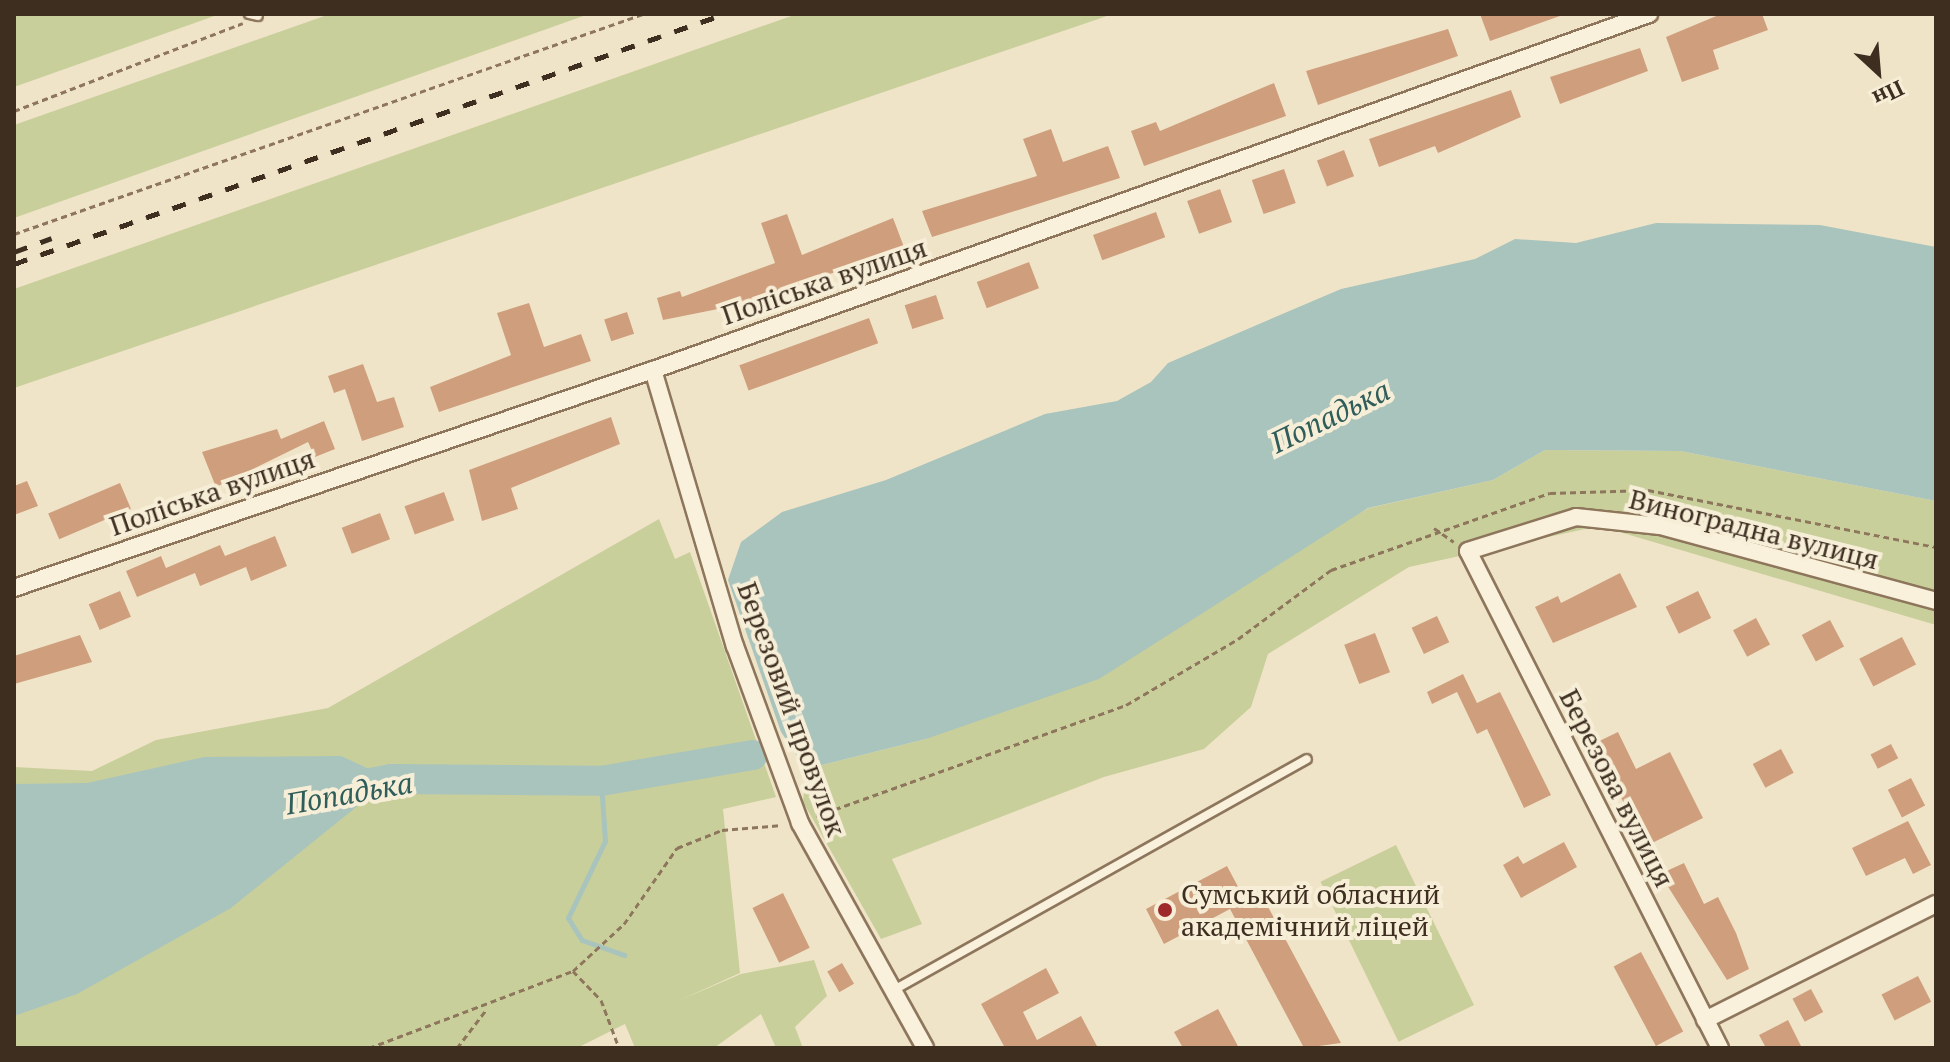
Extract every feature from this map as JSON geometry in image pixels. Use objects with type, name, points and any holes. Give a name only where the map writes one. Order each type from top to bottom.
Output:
[{"type":"street","name":"Поліська вулиця","points":[[14,588],[653,370],[1649,14]]},
{"type":"street","name":"Березовий провулок","points":[[653,370],[735,646],[800,823],[925,1048]]},
{"type":"street","name":"Виноградна вулиця","points":[[1468,551],[1576,517],[1660,526],[1936,601]]},
{"type":"street","name":"Березова вулиця","points":[[1468,551],[1720,1048]]},
{"type":"street","points":[[1705,1020],[1936,904]]},
{"type":"lane","points":[[892,991],[1307,759]]},
{"type":"path","points":[[14,234],[643,14]]},
{"type":"path","points":[[14,111],[253,15]]},
{"type":"path","points":[[369,1048],[486,1010],[573,971],[605,943],[677,848],[722,830],[800,823],[874,790],[1126,705],[1238,639],[1331,570],[1434,528],[1550,493],[1648,490],[1936,547]]},
{"type":"path","points":[[1434,528],[1468,551]]},
{"type":"path","points":[[573,971],[601,1000],[619,1048]]},
{"type":"path","points":[[457,1048],[486,1010]]},
{"type":"green space","points":[[14,14],[220,14],[14,87]]},
{"type":"green space","points":[[330,14],[589,14],[14,218],[14,125]]},
{"type":"green space","points":[[797,14],[1113,14],[14,388],[14,289]]},
{"type":"green space","points":[[1545,450],[1680,451],[1936,501],[1936,625],[1599,526],[1409,567],[1268,654],[1251,707],[1204,749],[1104,777],[892,859],[922,924],[881,939],[803,802],[806,769],[926,739],[1369,508],[1493,480]]},
{"type":"green space","points":[[659,519],[675,559],[690,552],[776,797],[723,809],[740,973],[680,1000],[741,974],[814,960],[827,996],[795,1027],[803,1048],[776,1048],[761,1014],[714,1048],[635,1048],[625,1024],[577,1048],[14,1048],[14,767],[92,771],[156,740],[328,708]]},
{"type":"green space","points":[[1396,845],[1474,1005],[1399,1042],[1321,882]]},
{"type":"water","points":[[1656,223],[1820,225],[1936,247],[1936,501],[1680,451],[1545,450],[1493,480],[1368,508],[1099,679],[926,739],[806,769],[781,732],[728,580],[741,542],[782,512],[886,480],[1045,414],[1117,401],[1151,382],[1168,363],[1341,289],[1475,259],[1515,239],[1576,243]]},
{"type":"water","points":[[341,756],[391,779],[231,908],[77,994],[14,1016],[14,784],[87,783],[204,757]]},
{"type":"building","points":[[1480,14],[1560,14],[1560,16],[1490,41]]},
{"type":"building","points":[[1721,14],[1762,14],[1768,30],[1713,50],[1719,69],[1682,82],[1666,37]]},
{"type":"building","points":[[1448,29],[1458,56],[1318,105],[1306,71]]},
{"type":"building","points":[[1640,48],[1648,71],[1560,104],[1550,77]]},
{"type":"building","points":[[1274,83],[1286,116],[1144,166],[1131,131],[1156,122],[1160,131]]},
{"type":"building","points":[[1511,90],[1521,117],[1438,153],[1435,146],[1379,167],[1369,139]]},
{"type":"building","points":[[1051,129],[1063,162],[1108,146],[1120,178],[932,237],[922,211],[1037,176],[1023,139]]},
{"type":"building","points":[[1344,150],[1354,176],[1327,187],[1317,160]]},
{"type":"building","points":[[1284,169],[1296,203],[1264,214],[1252,180]]},
{"type":"building","points":[[1220,189],[1232,222],[1199,234],[1187,201]]},
{"type":"building","points":[[1156,212],[1165,237],[1102,260],[1093,235]]},
{"type":"building","points":[[787,214],[802,255],[893,218],[904,247],[753,302],[663,320],[657,298],[680,291],[682,297],[775,263],[761,223]]},
{"type":"building","points":[[1029,262],[1039,288],[987,308],[977,282]]},
{"type":"building","points":[[936,295],[944,319],[912,329],[905,305]]},
{"type":"building","points":[[529,303],[544,347],[581,334],[591,361],[439,412],[430,387],[511,355],[497,313]]},
{"type":"building","points":[[627,312],[634,334],[611,341],[604,319]]},
{"type":"building","points":[[869,318],[878,343],[749,391],[739,365]]},
{"type":"building","points":[[363,364],[377,402],[394,397],[404,427],[362,441],[345,389],[334,393],[328,376]]},
{"type":"building","points":[[611,417],[620,444],[511,488],[518,509],[482,521],[469,470]]},
{"type":"building","points":[[324,421],[335,449],[315,457],[308,442],[216,487],[202,452],[277,429],[281,439]]},
{"type":"building","points":[[27,481],[38,506],[14,515],[14,486]]},
{"type":"building","points":[[120,483],[131,509],[59,539],[48,513]]},
{"type":"building","points":[[444,492],[454,520],[415,535],[405,506]]},
{"type":"building","points":[[380,513],[390,539],[352,554],[342,528]]},
{"type":"building","points":[[275,536],[287,566],[251,581],[246,567],[200,586],[195,573],[137,597],[126,571],[161,556],[166,568],[220,545],[225,556]]},
{"type":"building","points":[[1620,573],[1637,607],[1553,643],[1535,607],[1558,596],[1561,603]]},
{"type":"building","points":[[120,591],[131,617],[100,630],[89,604]]},
{"type":"building","points":[[1698,591],[1711,618],[1679,634],[1666,607]]},
{"type":"building","points":[[1437,616],[1449,642],[1424,654],[1412,628]]},
{"type":"building","points":[[1756,618],[1770,644],[1747,657],[1733,630]]},
{"type":"building","points":[[1830,620],[1844,646],[1816,662],[1802,635]]},
{"type":"building","points":[[1375,633],[1390,672],[1359,684],[1344,645]]},
{"type":"building","points":[[80,635],[92,662],[14,684],[14,656]]},
{"type":"building","points":[[1902,637],[1916,665],[1873,686],[1859,659]]},
{"type":"building","points":[[1463,674],[1477,703],[1500,692],[1551,795],[1524,808],[1487,729],[1477,734],[1457,692],[1432,704],[1427,692]]},
{"type":"building","points":[[1618,732],[1636,769],[1670,752],[1703,818],[1648,845],[1591,745]]},
{"type":"building","points":[[1891,744],[1898,758],[1878,769],[1871,754]]},
{"type":"building","points":[[1781,749],[1794,773],[1765,788],[1753,764]]},
{"type":"building","points":[[1911,778],[1925,806],[1902,817],[1888,790]]},
{"type":"building","points":[[1908,821],[1931,865],[1913,874],[1905,858],[1866,876],[1852,848]]},
{"type":"building","points":[[1564,842],[1577,867],[1521,898],[1503,865],[1518,856],[1523,864]]},
{"type":"building","points":[[1684,863],[1704,904],[1718,897],[1736,933],[1749,969],[1727,980],[1660,874]]},
{"type":"building","points":[[1227,866],[1244,898],[1259,890],[1341,1043],[1304,1048],[1230,909],[1164,944],[1146,909]]},
{"type":"building","points":[[783,893],[810,948],[779,963],[752,908]]},
{"type":"building","points":[[1641,952],[1683,1031],[1656,1046],[1614,967]]},
{"type":"building","points":[[842,963],[854,984],[839,992],[827,972]]},
{"type":"building","points":[[1046,968],[1059,993],[1023,1012],[1037,1040],[1081,1016],[1098,1048],[1005,1048],[981,1004]]},
{"type":"building","points":[[1918,976],[1931,1002],[1895,1020],[1881,995]]},
{"type":"building","points":[[1811,989],[1823,1012],[1805,1022],[1792,999]]},
{"type":"building","points":[[1218,1009],[1239,1048],[1183,1048],[1174,1032]]},
{"type":"building","points":[[1788,1020],[1802,1048],[1766,1048],[1759,1035]]},
{"type":"waterway","name":"Попадька","points":[[350,787],[391,779],[601,781],[753,755]]},
{"type":"waterway","points":[[601,781],[605,841],[568,918],[582,940],[624,955]]},
{"type":"railway","points":[[14,264],[724,14]]},
{"type":"railway","points":[[14,252],[52,238]]},
{"type":"place","name":"Сумський обласний академічний ліцей","points":[[1165,910]]}]
